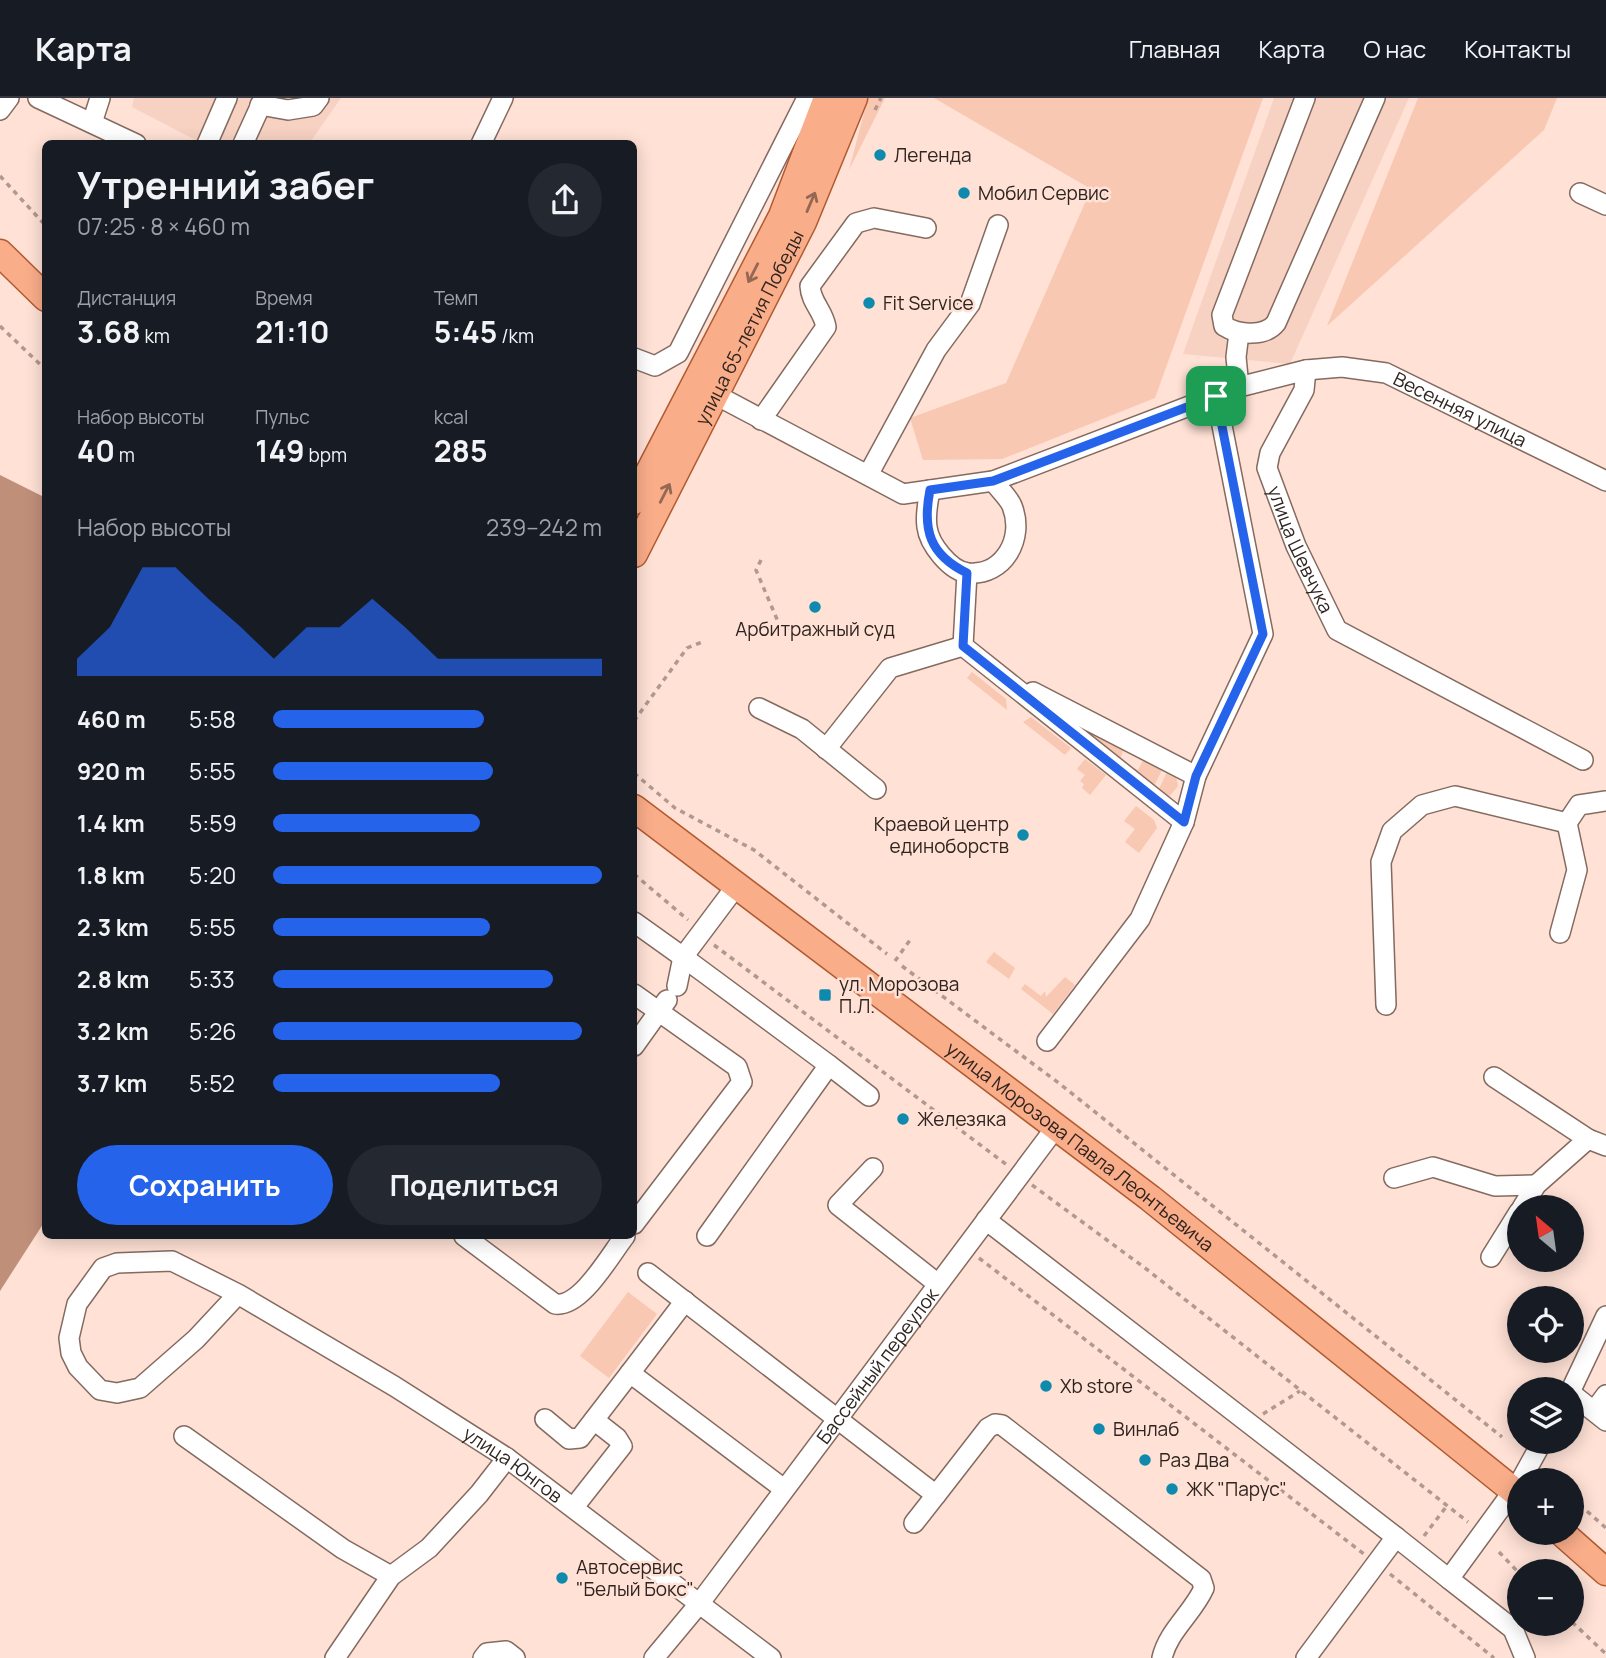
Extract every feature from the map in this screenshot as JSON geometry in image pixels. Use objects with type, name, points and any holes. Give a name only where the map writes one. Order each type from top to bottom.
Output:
[{"type":"main road","name":"улица 65-летия Победы","points":[[637,495],[782,216],[827,98]]},
{"type":"main road","name":"улица 65-летия Победы","points":[[637,548],[803,222],[854,98]]},
{"type":"main road","points":[[0,253],[42,294]]},
{"type":"main road","name":"улица Морозова Павла Леонтьевича","points":[[637,810],[1056,1126],[1507,1479]]},
{"type":"main road","points":[[1576,1545],[1606,1572]]},
{"type":"street","points":[[0,110],[9,98]]},
{"type":"street","points":[[38,98],[128,140]]},
{"type":"street","points":[[92,123],[100,98]]},
{"type":"street","points":[[209,140],[227,98]]},
{"type":"street","points":[[245,140],[262,102],[288,110],[313,106],[319,98]]},
{"type":"street","points":[[483,140],[503,98]]},
{"type":"street","points":[[637,359],[655,366],[678,354],[807,98]]},
{"type":"street","points":[[1305,98],[1222,315],[1224,326],[1240,332],[1263,332],[1276,323],[1375,98]]},
{"type":"street","points":[[1580,193],[1606,205]]},
{"type":"street","points":[[761,420],[826,327],[824,315],[811,299],[810,286],[856,223],[874,218],[926,228]]},
{"type":"street","points":[[868,475],[936,350],[970,304],[998,225]]},
{"type":"street","points":[[1240,332],[1236,358],[1240,387]]},
{"type":"street","name":"Весенняя улица","points":[[1306,370],[1342,367],[1386,373],[1606,481]]},
{"type":"street","points":[[716,395],[903,494],[993,481],[1240,387],[1306,370]]},
{"type":"street","name":"улица Шевчука","points":[[1306,370],[1304,390],[1270,453],[1267,468],[1296,547],[1337,630],[1583,760]]},
{"type":"street","points":[[1047,1041],[1140,919],[1184,822],[1196,776],[1263,634],[1216,396]]},
{"type":"street","points":[[930,490],[927,530],[947,563],[967,573],[993,567],[1007,558],[1018,534],[1012,506],[993,481]]},
{"type":"street","points":[[963,646],[967,573]]},
{"type":"street","points":[[963,646],[1184,822]]},
{"type":"street","points":[[827,749],[890,668],[963,646]]},
{"type":"street","points":[[1006,681],[1035,692],[1196,776]]},
{"type":"street","points":[[759,708],[802,729],[876,789]]},
{"type":"street","points":[[1386,1005],[1381,862],[1392,831],[1422,805],[1455,796],[1567,823]]},
{"type":"street","points":[[1560,933],[1577,870],[1567,823],[1579,805],[1606,801]]},
{"type":"street","points":[[637,1042],[667,999],[683,957],[737,886]]},
{"type":"street","points":[[637,924],[869,1096]]},
{"type":"street","points":[[637,994],[667,999],[737,1067],[742,1082],[637,1220]]},
{"type":"street","points":[[707,1236],[829,1065]]},
{"type":"street","points":[[1493,1077],[1597,1142],[1536,1185],[1530,1195]]},
{"type":"street","name":"Бассейный переулок","points":[[654,1658],[699,1604],[1056,1126]]},
{"type":"street","points":[[1394,1178],[1433,1167],[1495,1186],[1536,1185]]},
{"type":"street","points":[[873,1168],[838,1205],[938,1284]]},
{"type":"street","points":[[986,1220],[1513,1629],[1525,1658]]},
{"type":"street","points":[[1491,1257],[1507,1231]]},
{"type":"street","points":[[468,1239],[555,1304],[562,1305],[578,1297],[623,1239]]},
{"type":"street","name":"улица Юнгов","points":[[238,1294],[196,1339],[140,1388],[117,1393],[100,1390],[78,1367],[71,1353],[69,1338],[80,1297],[110,1264],[157,1259],[172,1261],[238,1294],[394,1386],[507,1458],[771,1658]]},
{"type":"street","points":[[649,1273],[936,1494]]},
{"type":"street","points":[[545,1419],[574,1440],[580,1438],[685,1301]]},
{"type":"street","points":[[1579,1377],[1606,1316]]},
{"type":"street","points":[[630,1373],[784,1489]]},
{"type":"street","points":[[1584,1402],[1600,1416],[1606,1395]]},
{"type":"street","points":[[574,1507],[622,1446],[617,1437],[594,1420]]},
{"type":"street","points":[[914,1522],[988,1428],[995,1424],[1002,1425],[1201,1578],[1204,1588],[1165,1646],[1162,1658]]},
{"type":"street","points":[[184,1436],[343,1549],[391,1576]]},
{"type":"street","points":[[335,1658],[391,1576],[429,1548],[480,1494],[507,1458]]},
{"type":"street","points":[[1449,1579],[1507,1503]]},
{"type":"street","points":[[1306,1658],[1396,1537]]},
{"type":"street","points":[[483,1658],[487,1653],[506,1651],[515,1658]]},
{"type":"path","points":[[0,176],[42,222]]},
{"type":"path","points":[[0,326],[42,366]]},
{"type":"path","points":[[761,560],[757,570],[782,631],[797,624]]},
{"type":"path","points":[[637,718],[687,648],[702,642]]},
{"type":"path","points":[[637,776],[675,808],[754,850],[887,954]]},
{"type":"path","points":[[637,877],[701,933],[830,1034],[1145,1268],[1468,1522]]},
{"type":"path","points":[[895,961],[910,940]]},
{"type":"path","points":[[902,966],[1060,1084],[1502,1437]]},
{"type":"path","points":[[965,1247],[1377,1564],[1494,1658]]},
{"type":"path","points":[[1249,1423],[1300,1391]]},
{"type":"path","points":[[1413,1550],[1446,1507]]},
{"type":"path","points":[[1584,1509],[1606,1528]]},
{"type":"path","points":[[1499,1552],[1507,1560]]},
{"type":"path","points":[[1584,1633],[1606,1654]]},
{"type":"shaded area","points":[[134,98],[341,98],[312,140],[195,140],[132,107]]},
{"type":"shaded area","points":[[868,98],[885,98],[849,170]]},
{"type":"shaded area","points":[[934,98],[1263,98],[1155,398],[1002,459],[923,460],[910,418],[1006,383],[1091,189]]},
{"type":"shaded area","points":[[1274,98],[1409,98],[1290,364],[1183,354]]},
{"type":"shaded area","points":[[1418,98],[1557,98],[1544,130],[1327,326]]},
{"type":"shaded area","points":[[0,475],[42,496],[42,1226],[0,1291]]},
{"type":"shaded area","points":[[972,672],[1006,699],[1007,710],[967,678]]},
{"type":"shaded area","points":[[1053,711],[1125,747],[1119,761],[1138,770],[1145,757],[1164,766],[1153,788]]},
{"type":"shaded area","points":[[1031,717],[1071,748],[1065,755],[1023,722]]},
{"type":"shaded area","points":[[1085,759],[1106,775],[1090,795],[1082,788],[1084,784],[1080,781],[1085,775],[1077,769]]},
{"type":"shaded area","points":[[1169,768],[1176,776],[1178,786],[1169,797],[1158,791]]},
{"type":"shaded area","points":[[1136,806],[1154,820],[1157,828],[1139,853],[1125,842],[1135,829],[1124,821]]},
{"type":"shaded area","points":[[994,952],[1015,968],[1009,979],[986,962]]},
{"type":"shaded area","points":[[1065,977],[1075,985],[1053,1014],[1021,989],[1025,984],[1041,996],[1045,991],[1046,997]]},
{"type":"shaded area","points":[[628,1292],[657,1314],[609,1378],[580,1356]]},
{"type":"place","name":"Легенда","points":[[880,155]]},
{"type":"place","name":"Мобил Сервис","points":[[964,193]]},
{"type":"place","name":"Fit Service","points":[[869,303]]},
{"type":"place","name":"Арбитражный суд","points":[[815,607]]},
{"type":"place","name":"Краевой центр единоборств","points":[[1023,835]]},
{"type":"place","name":"ул. Морозова П.Л.","points":[[825,995]]},
{"type":"place","name":"Железяка","points":[[903,1119]]},
{"type":"place","name":"Xb store","points":[[1046,1386]]},
{"type":"place","name":"Винлаб","points":[[1099,1429]]},
{"type":"place","name":"Раз Два","points":[[1145,1460]]},
{"type":"place","name":"ЖК \"Парус\"","points":[[1172,1489]]},
{"type":"place","name":"Автосервис \"Белый Бокс\"","points":[[562,1578]]},
{"type":"route","points":[[1216,396],[1263,634],[1196,776],[1184,822],[963,646],[967,573],[947,563],[927,530],[926,509],[930,490],[993,481],[1216,396]]}]
